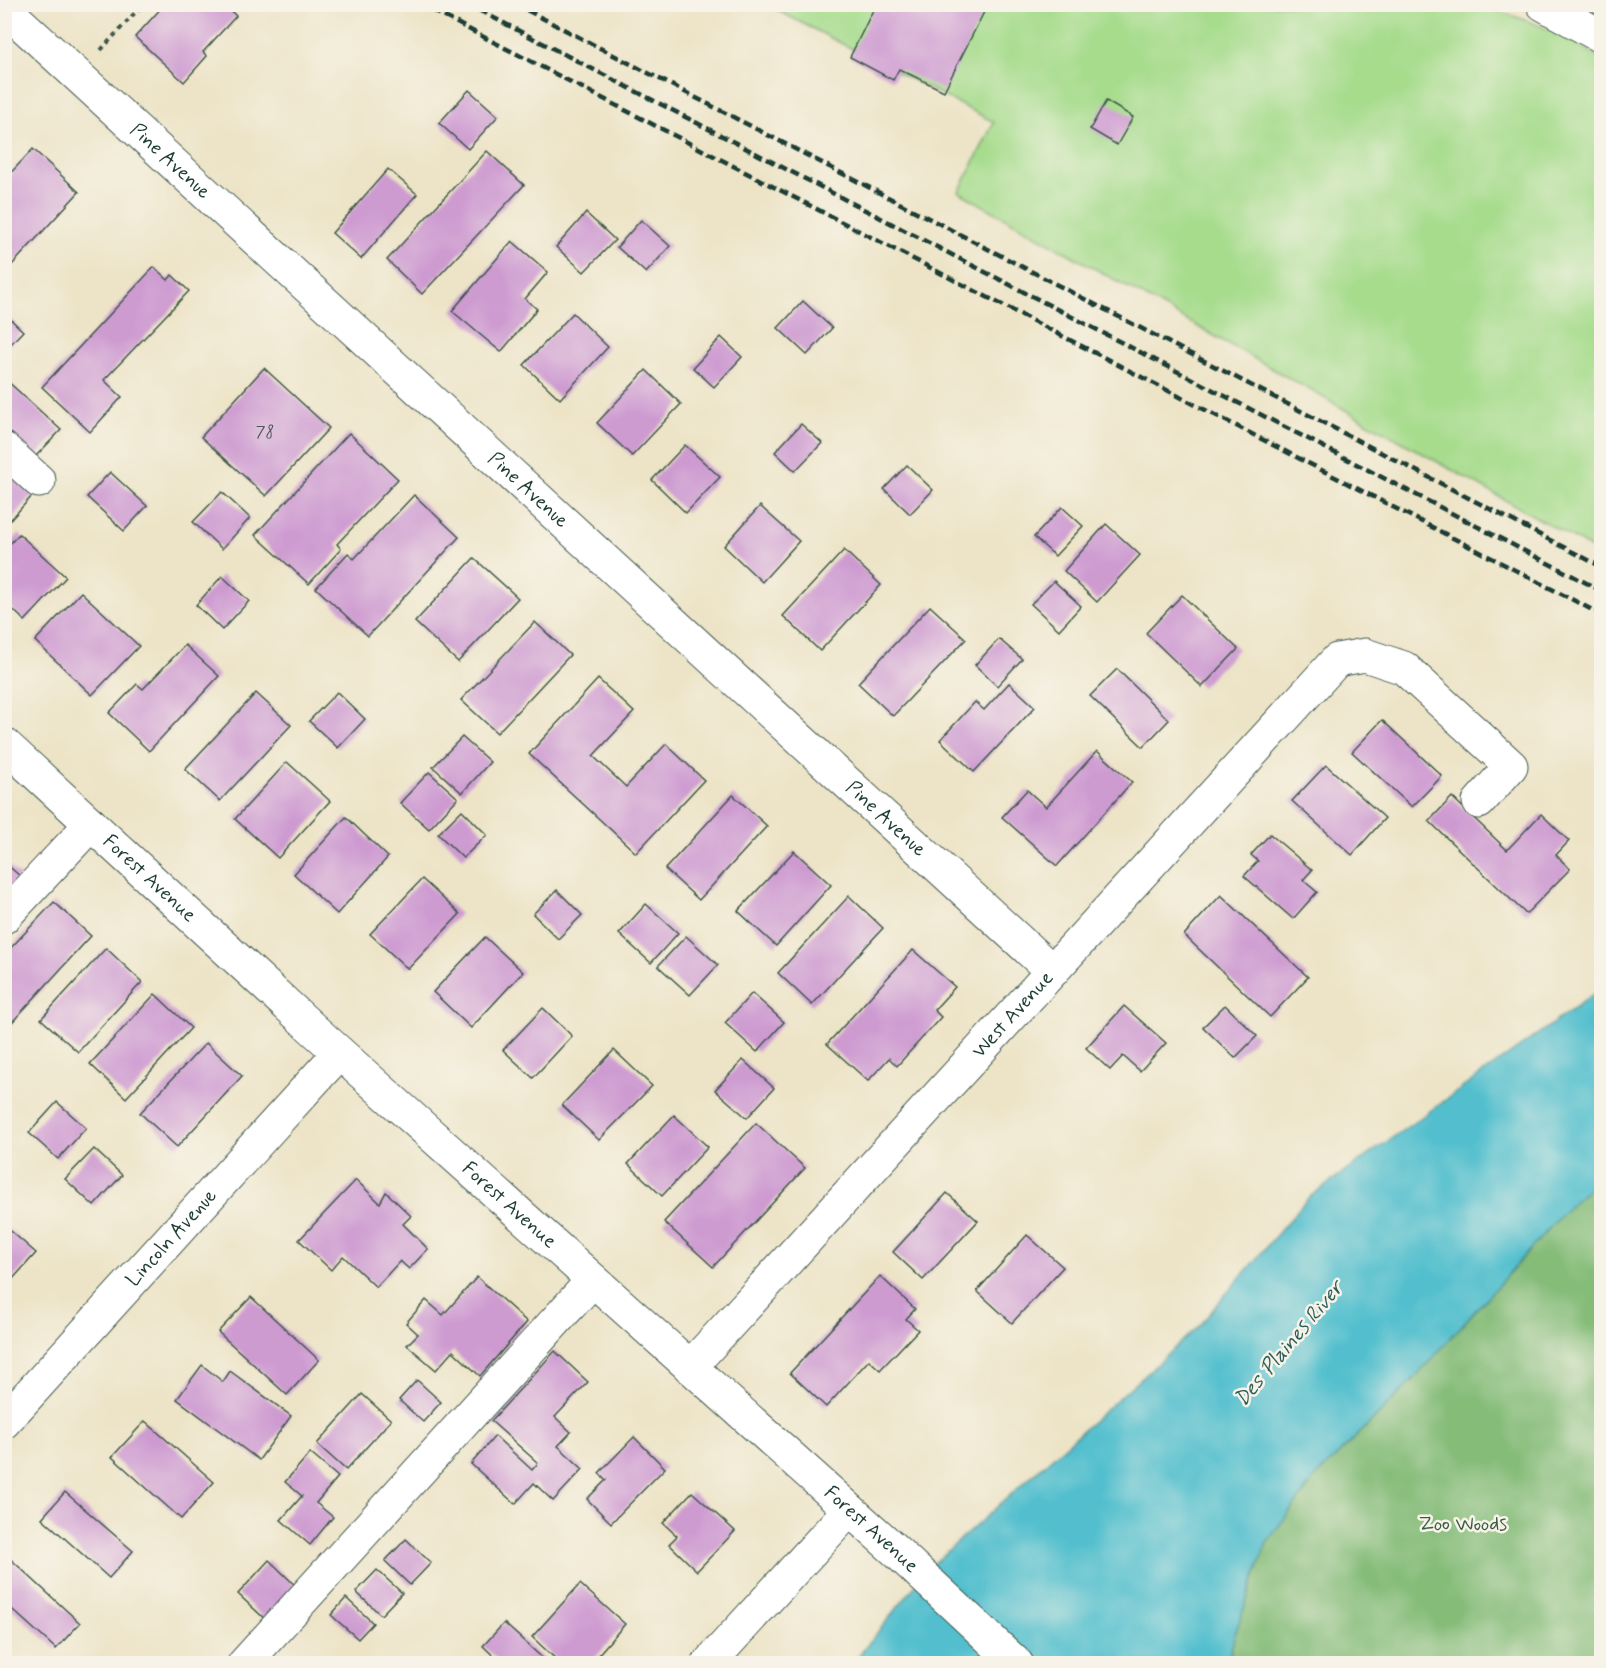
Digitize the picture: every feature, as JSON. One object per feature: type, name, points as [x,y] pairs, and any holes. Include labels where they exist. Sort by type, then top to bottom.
[{"type":"street","points":[[1543,4],[1602,37]]},
{"type":"street","name":"Pine Avenue","points":[[4,8],[1052,971]]},
{"type":"street","points":[[4,449],[39,481]]},
{"type":"street","name":"West Avenue","points":[[690,1367],[1337,660],[1365,655],[1404,668],[1511,766],[1479,802]]},
{"type":"street","name":"Forest Avenue","points":[[4,744],[339,1053],[897,1552],[1017,1664]]},
{"type":"street","points":[[4,917],[91,824]]},
{"type":"street","name":"Lincoln Avenue","points":[[4,1422],[339,1053]]},
{"type":"street","points":[[244,1664],[592,1281]]},
{"type":"street","points":[[708,1664],[849,1510]]},
{"type":"path","points":[[101,50],[143,4]]},
{"type":"green space","points":[[767,5],[1479,5],[1543,27],[1588,50],[1602,60],[1601,554],[959,192],[994,122]]},
{"type":"green space","name":"Zoo Woods","points":[[1601,1179],[1601,1663],[1228,1664],[1234,1637],[1267,1542],[1315,1478],[1411,1382],[1571,1204]]},
{"type":"water","name":"Des Plaines River","points":[[1601,989],[1601,1179],[1571,1204],[1411,1382],[1315,1478],[1267,1542],[1234,1637],[1228,1663],[852,1664],[931,1566],[1198,1327],[1308,1198]]},
{"type":"building","points":[[165,4],[224,4],[236,16],[203,52],[207,56],[184,82],[135,37]]},
{"type":"building","points":[[876,4],[988,4],[944,91],[899,69],[893,80],[850,57]]},
{"type":"building","points":[[469,90],[498,116],[468,149],[439,123]]},
{"type":"building","points":[[1106,101],[1133,117],[1117,145],[1090,129]]},
{"type":"building","points":[[33,149],[79,192],[11,266],[4,261],[4,180]]},
{"type":"building","points":[[487,151],[524,185],[422,294],[387,260]]},
{"type":"building","points":[[388,169],[417,194],[361,259],[332,233]]},
{"type":"building","points":[[586,213],[615,240],[584,272],[556,247]]},
{"type":"building","points":[[641,220],[670,246],[646,273],[617,247]]},
{"type":"building","points":[[512,241],[548,272],[525,299],[537,309],[501,352],[452,311]]},
{"type":"building","points":[[154,267],[168,280],[172,275],[189,291],[104,380],[122,397],[90,432],[42,387]]},
{"type":"building","points":[[803,301],[832,328],[807,355],[778,328]]},
{"type":"building","points":[[4,313],[23,331],[4,351]]},
{"type":"building","points":[[573,313],[608,347],[560,399],[524,365]]},
{"type":"building","points":[[721,337],[742,357],[714,387],[693,368]]},
{"type":"building","points":[[264,368],[329,428],[266,496],[201,437]]},
{"type":"building","points":[[646,370],[681,404],[632,456],[597,423]]},
{"type":"building","points":[[4,378],[61,430],[36,456],[4,427]]},
{"type":"building","points":[[801,424],[822,443],[795,471],[775,452]]},
{"type":"building","points":[[349,433],[398,479],[337,544],[341,549],[309,584],[255,535]]},
{"type":"building","points":[[685,445],[720,477],[686,513],[652,480]]},
{"type":"building","points":[[907,465],[933,490],[910,514],[884,489]]},
{"type":"building","points":[[6,471],[33,495],[4,527],[4,472]]},
{"type":"building","points":[[110,472],[147,506],[124,531],[87,497]]},
{"type":"building","points":[[222,492],[250,518],[222,549],[193,522]]},
{"type":"building","points":[[414,495],[459,537],[368,636],[316,588],[348,553],[354,559]]},
{"type":"building","points":[[760,506],[799,541],[762,582],[724,546]]},
{"type":"building","points":[[1062,507],[1083,526],[1055,556],[1034,537]]},
{"type":"building","points":[[1106,524],[1140,555],[1097,602],[1064,571]]},
{"type":"building","points":[[19,534],[66,577],[25,621],[4,601],[4,550]]},
{"type":"building","points":[[844,550],[881,585],[820,651],[783,616]]},
{"type":"building","points":[[474,558],[518,598],[458,662],[415,622]]},
{"type":"building","points":[[222,576],[249,601],[222,630],[196,605]]},
{"type":"building","points":[[1054,581],[1081,606],[1059,630],[1031,604]]},
{"type":"building","points":[[81,592],[139,646],[92,695],[35,641]]},
{"type":"building","points":[[1182,595],[1238,649],[1202,687],[1146,633]]},
{"type":"building","points":[[930,606],[966,639],[893,716],[858,683]]},
{"type":"building","points":[[535,622],[570,655],[497,733],[461,700]]},
{"type":"building","points":[[999,639],[1022,659],[997,686],[975,665]]},
{"type":"building","points":[[185,645],[219,676],[149,751],[109,713],[137,684],[143,689]]},
{"type":"building","points":[[1117,669],[1169,720],[1143,747],[1090,696]]},
{"type":"building","points":[[598,679],[634,712],[593,756],[626,787],[666,744],[704,780],[636,853],[529,754]]},
{"type":"building","points":[[1009,683],[1035,707],[974,772],[940,740],[975,702],[984,710]]},
{"type":"building","points":[[337,692],[365,719],[338,748],[309,721]]},
{"type":"building","points":[[256,693],[291,725],[220,801],[185,769]]},
{"type":"building","points":[[1382,720],[1442,776],[1412,807],[1352,752]]},
{"type":"building","points":[[462,737],[490,762],[462,793],[433,767]]},
{"type":"building","points":[[1097,751],[1132,782],[1057,866],[1002,817],[1027,790],[1046,807]]},
{"type":"building","points":[[287,762],[330,801],[278,858],[235,819]]},
{"type":"building","points":[[1326,765],[1385,818],[1352,855],[1292,801]]},
{"type":"building","points":[[429,772],[458,798],[429,829],[400,803]]},
{"type":"building","points":[[733,795],[767,826],[699,900],[665,869]]},
{"type":"building","points":[[1452,797],[1507,850],[1541,814],[1569,841],[1556,855],[1570,869],[1526,914],[1429,821]]},
{"type":"building","points":[[462,810],[487,835],[463,858],[438,834]]},
{"type":"building","points":[[346,817],[388,857],[337,914],[294,874]]},
{"type":"building","points":[[1270,834],[1312,870],[1303,880],[1317,892],[1293,919],[1244,876],[1258,861],[1251,855]]},
{"type":"building","points":[[794,851],[831,885],[776,946],[738,911]]},
{"type":"building","points":[[4,862],[21,877],[4,895]]},
{"type":"building","points":[[422,879],[460,914],[408,969],[370,934]]},
{"type":"building","points":[[557,890],[582,915],[558,939],[533,914]]},
{"type":"building","points":[[1221,895],[1308,977],[1270,1017],[1184,935]]},
{"type":"building","points":[[849,896],[883,928],[812,1005],[778,973]]},
{"type":"building","points":[[54,902],[91,936],[4,1031],[4,955]]},
{"type":"building","points":[[646,904],[678,933],[651,963],[619,934]]},
{"type":"building","points":[[686,936],[718,965],[690,995],[658,966]]},
{"type":"building","points":[[485,937],[523,972],[471,1028],[433,992]]},
{"type":"building","points":[[106,948],[142,982],[78,1052],[41,1019]]},
{"type":"building","points":[[913,950],[955,987],[934,1010],[941,1017],[897,1066],[889,1058],[868,1081],[827,1044]]},
{"type":"building","points":[[752,993],[784,1022],[757,1052],[725,1023]]},
{"type":"building","points":[[155,994],[191,1028],[126,1098],[90,1064]]},
{"type":"building","points":[[1225,1005],[1257,1036],[1235,1058],[1203,1027]]},
{"type":"building","points":[[1124,1006],[1166,1043],[1140,1071],[1123,1056],[1110,1070],[1086,1048]]},
{"type":"building","points":[[543,1008],[572,1036],[533,1078],[503,1050]]},
{"type":"building","points":[[206,1043],[242,1076],[177,1147],[140,1113]]},
{"type":"building","points":[[614,1050],[652,1086],[599,1140],[562,1105]]},
{"type":"building","points":[[743,1060],[774,1088],[747,1118],[715,1090]]},
{"type":"building","points":[[57,1102],[86,1128],[58,1159],[29,1133]]},
{"type":"building","points":[[674,1115],[708,1147],[662,1196],[628,1164]]},
{"type":"building","points":[[756,1123],[805,1168],[713,1267],[664,1222]]},
{"type":"building","points":[[94,1149],[122,1175],[94,1206],[65,1179]]},
{"type":"building","points":[[356,1180],[380,1203],[386,1192],[411,1216],[403,1224],[428,1249],[409,1269],[400,1261],[376,1287],[343,1256],[331,1270],[299,1240]]},
{"type":"building","points":[[947,1193],[978,1221],[923,1280],[893,1252]]},
{"type":"building","points":[[4,1225],[36,1253],[11,1281],[4,1275]]},
{"type":"building","points":[[1027,1235],[1063,1267],[1012,1323],[977,1291]]},
{"type":"building","points":[[880,1276],[915,1309],[906,1319],[918,1330],[880,1370],[869,1360],[826,1407],[790,1373]]},
{"type":"building","points":[[477,1277],[527,1322],[480,1376],[453,1351],[436,1370],[407,1345],[418,1334],[406,1323],[426,1300],[443,1315]]},
{"type":"building","points":[[251,1297],[319,1360],[287,1395],[218,1332]]},
{"type":"building","points":[[555,1351],[588,1382],[555,1417],[571,1432],[558,1446],[583,1469],[553,1501],[534,1483],[515,1504],[471,1464],[495,1436],[532,1470],[538,1463],[491,1421]]},
{"type":"building","points":[[202,1365],[223,1382],[230,1371],[291,1416],[259,1460],[177,1399]]},
{"type":"building","points":[[417,1380],[441,1402],[423,1422],[399,1400]]},
{"type":"building","points":[[362,1394],[391,1420],[346,1470],[317,1444]]},
{"type":"building","points":[[145,1421],[214,1482],[181,1519],[112,1457]]},
{"type":"building","points":[[634,1437],[665,1468],[611,1523],[587,1499],[606,1480],[599,1473]]},
{"type":"building","points":[[310,1453],[338,1477],[316,1503],[333,1517],[310,1545],[281,1520],[302,1496],[285,1482]]},
{"type":"building","points":[[65,1492],[133,1551],[109,1578],[42,1518]]},
{"type":"building","points":[[692,1492],[735,1531],[697,1571],[669,1544],[677,1536],[663,1523]]},
{"type":"building","points":[[406,1539],[431,1563],[410,1585],[385,1561]]},
{"type":"building","points":[[4,1553],[80,1623],[56,1649],[4,1602]]},
{"type":"building","points":[[269,1560],[297,1587],[266,1620],[238,1594]]},
{"type":"building","points":[[377,1570],[402,1593],[381,1615],[356,1592]]},
{"type":"building","points":[[580,1584],[625,1624],[590,1664],[561,1664],[532,1637]]},
{"type":"building","points":[[346,1598],[373,1623],[358,1639],[331,1615]]},
{"type":"building","points":[[504,1623],[549,1664],[502,1664],[483,1646]]},
{"type":"railway","points":[[420,4],[1602,615]]},
{"type":"railway","points":[[467,4],[1602,591]]},
{"type":"railway","points":[[515,4],[1602,567]]}]
